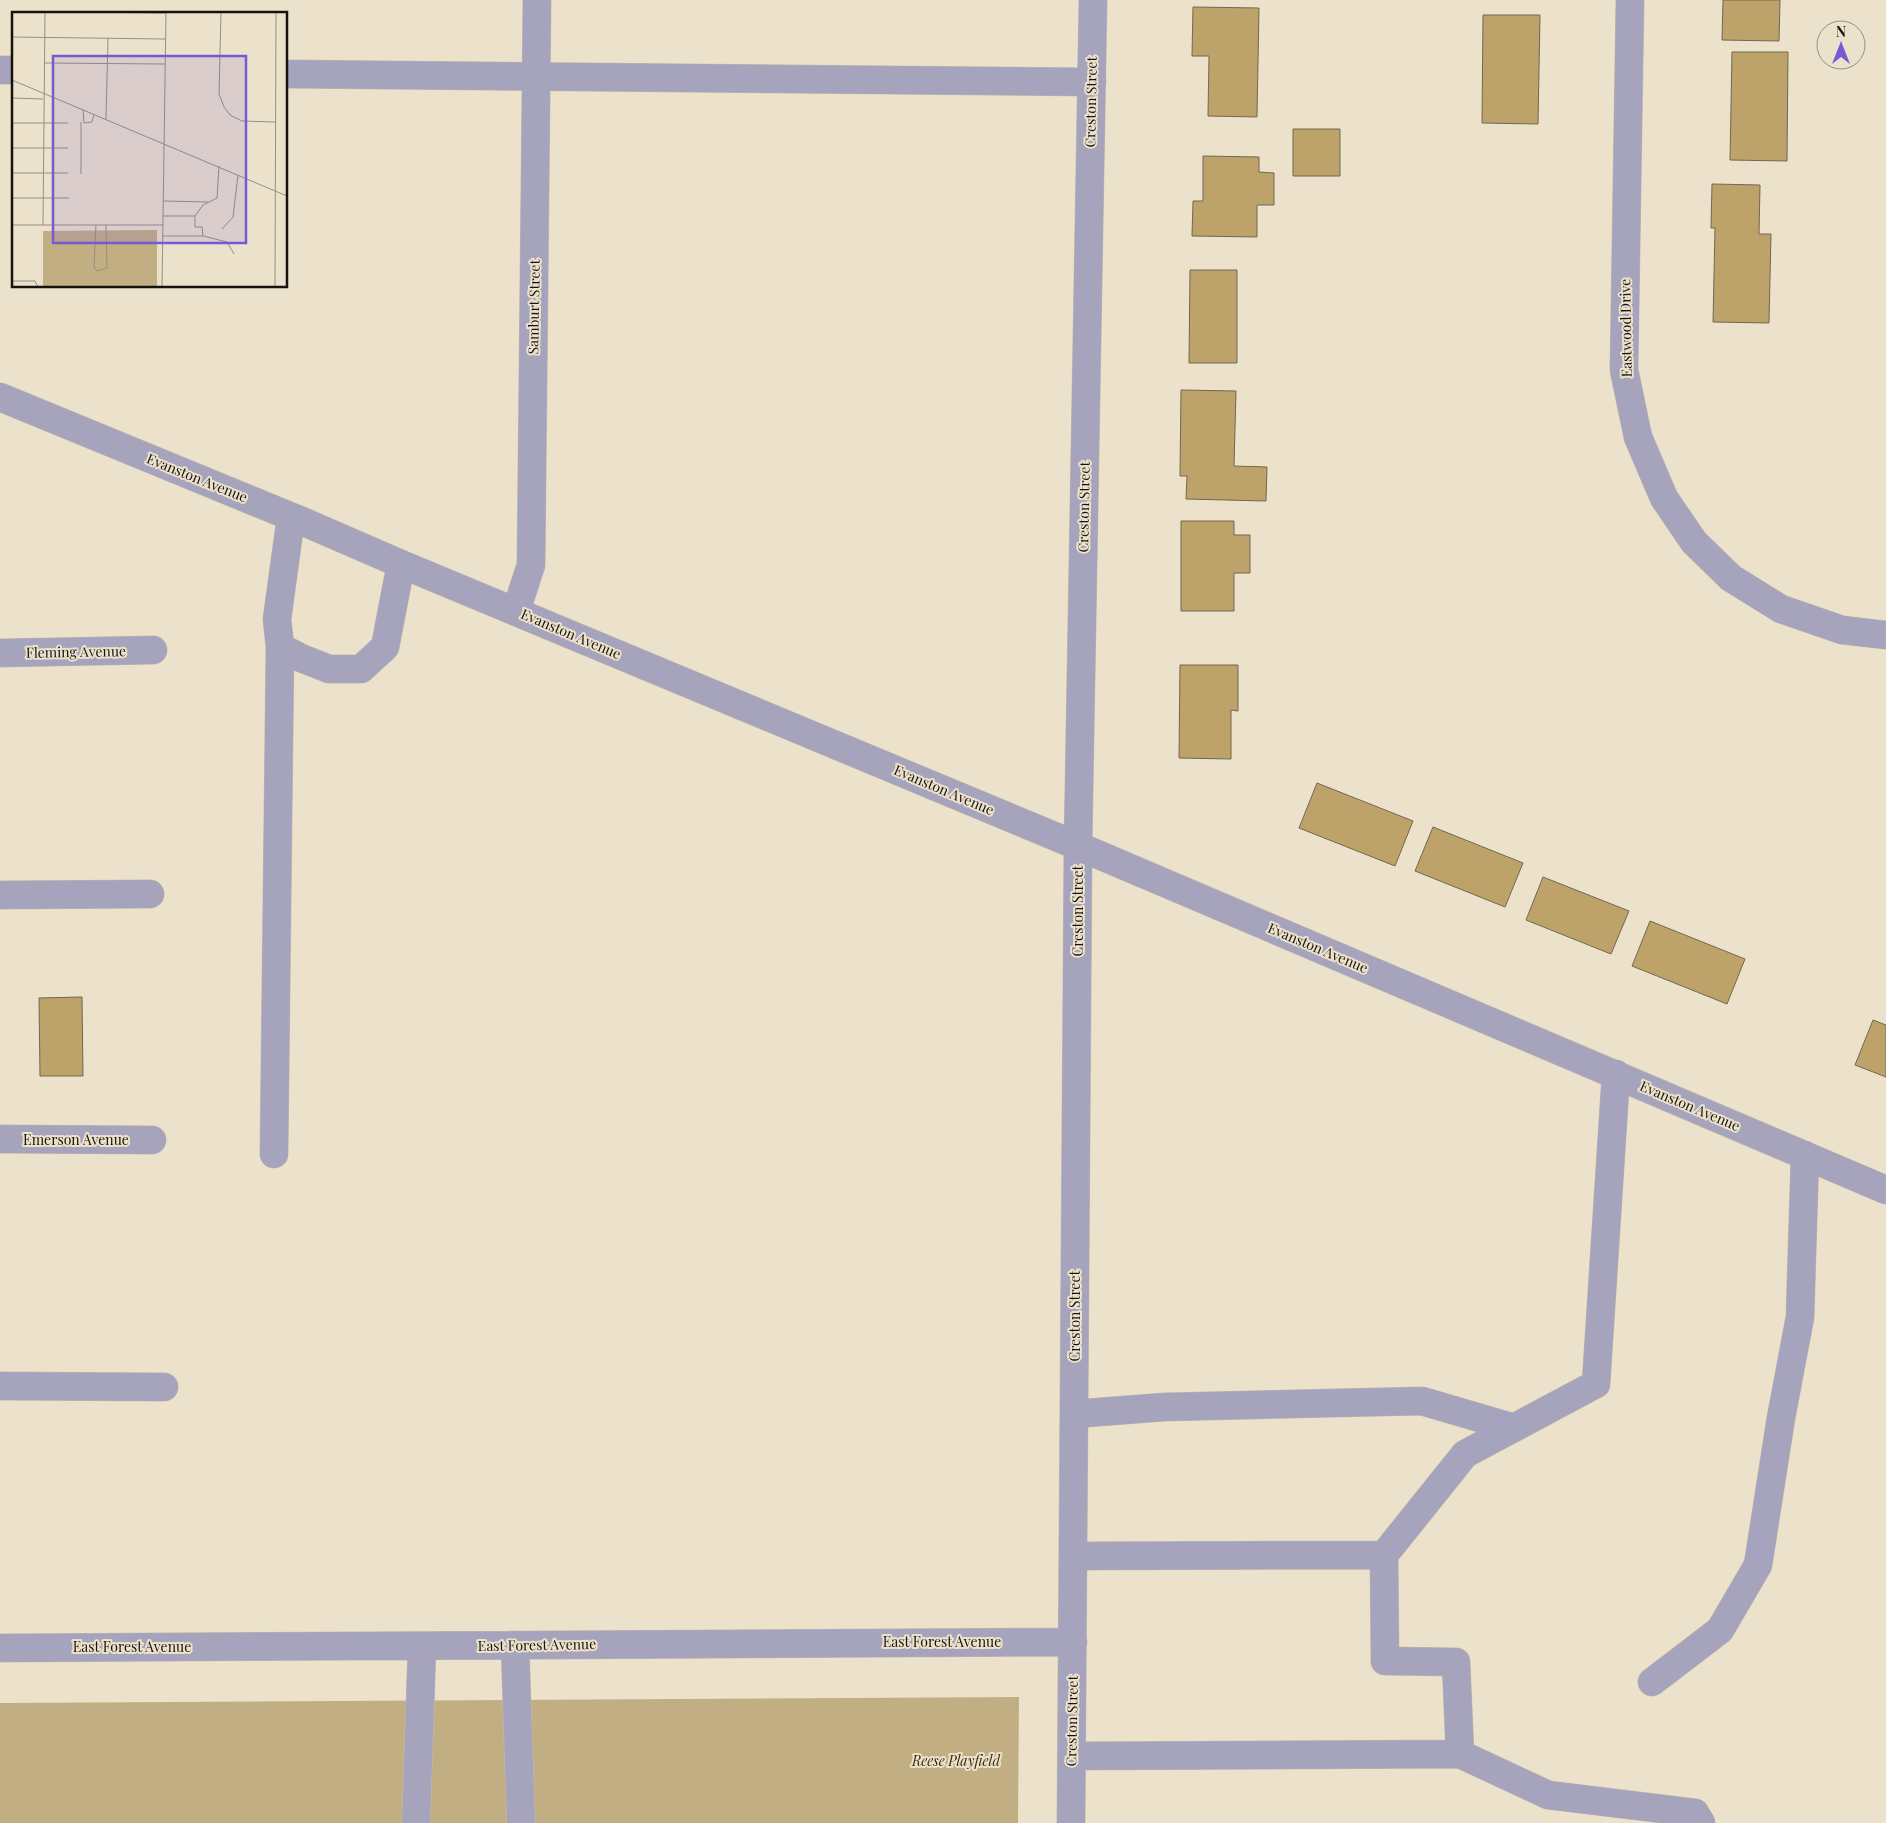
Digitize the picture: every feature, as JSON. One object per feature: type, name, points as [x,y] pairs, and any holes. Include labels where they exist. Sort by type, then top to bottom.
[{"type":"street","name":"Samburt Street","points":[[516,610],[531,565],[537,0]]},
{"type":"street","name":"Creston Street","points":[[1071,1823],[1074,1642],[1078,846],[1093,0]]},
{"type":"street","name":"Eastwood Drive","points":[[1630,0],[1624,370],[1638,437],[1664,498],[1694,542],[1731,578],[1781,609],[1842,630],[1886,636]]},
{"type":"street","points":[[288,74],[1092,82]]},
{"type":"street","name":"Evanston Avenue","points":[[0,398],[516,610],[1078,846],[1886,1190]]},
{"type":"street","points":[[274,1154],[280,647],[277,619],[292,517]]},
{"type":"street","points":[[280,647],[329,669],[361,669],[385,647],[401,564]]},
{"type":"street","name":"Fleming Avenue","points":[[0,653],[153,650]]},
{"type":"street","points":[[0,894],[150,894]]},
{"type":"street","points":[[1460,1754],[1456,1662],[1385,1661],[1384,1555],[1465,1454],[1596,1384],[1616,1074]]},
{"type":"street","name":"Emerson Avenue","points":[[0,1139],[152,1140]]},
{"type":"street","points":[[1652,1682],[1720,1630],[1758,1565],[1781,1418],[1800,1317],[1805,1155]]},
{"type":"street","points":[[0,1386],[164,1387]]},
{"type":"street","points":[[1074,1414],[1164,1407],[1422,1401],[1514,1428]]},
{"type":"street","points":[[1074,1556],[1384,1555]]},
{"type":"street","name":"East Forest Avenue","points":[[0,1648],[1074,1642]]},
{"type":"street","points":[[516,1645],[521,1823]]},
{"type":"street","points":[[416,1823],[422,1646]]},
{"type":"street","points":[[1072,1756],[1460,1754],[1548,1795],[1695,1813],[1701,1823]]},
{"type":"green space","name":"Reese Playfield","points":[[1019,1697],[1018,1823],[0,1823],[0,1703]]},
{"type":"building","points":[[1723,0],[1780,0],[1779,41],[1722,40]]},
{"type":"building","points":[[1193,7],[1259,8],[1257,117],[1208,116],[1209,56],[1192,56]]},
{"type":"building","points":[[1483,15],[1540,15],[1538,124],[1482,123]]},
{"type":"building","points":[[1732,52],[1788,52],[1787,161],[1730,160]]},
{"type":"building","points":[[1293,129],[1340,129],[1340,176],[1293,176]]},
{"type":"building","points":[[1203,156],[1259,157],[1259,172],[1274,173],[1274,205],[1257,205],[1257,237],[1192,236],[1193,201],[1203,201]]},
{"type":"building","points":[[1712,184],[1760,185],[1759,234],[1771,234],[1769,323],[1713,322],[1715,228],[1711,228]]},
{"type":"building","points":[[1190,270],[1237,270],[1237,363],[1189,363]]},
{"type":"building","points":[[1181,390],[1236,391],[1234,466],[1267,467],[1266,501],[1186,499],[1187,476],[1180,476]]},
{"type":"building","points":[[1181,521],[1234,521],[1234,535],[1250,535],[1250,573],[1234,573],[1234,611],[1181,611]]},
{"type":"building","points":[[1180,665],[1238,665],[1238,711],[1231,710],[1231,759],[1179,758]]},
{"type":"building","points":[[1317,783],[1413,821],[1395,866],[1299,828]]},
{"type":"building","points":[[1433,827],[1523,863],[1505,907],[1415,871]]},
{"type":"building","points":[[1543,877],[1629,911],[1611,954],[1526,920]]},
{"type":"building","points":[[1650,921],[1745,959],[1727,1004],[1632,966]]},
{"type":"building","points":[[82,997],[83,1076],[40,1076],[39,998]]},
{"type":"building","points":[[1873,1020],[1886,1025],[1886,1077],[1855,1065]]}]
